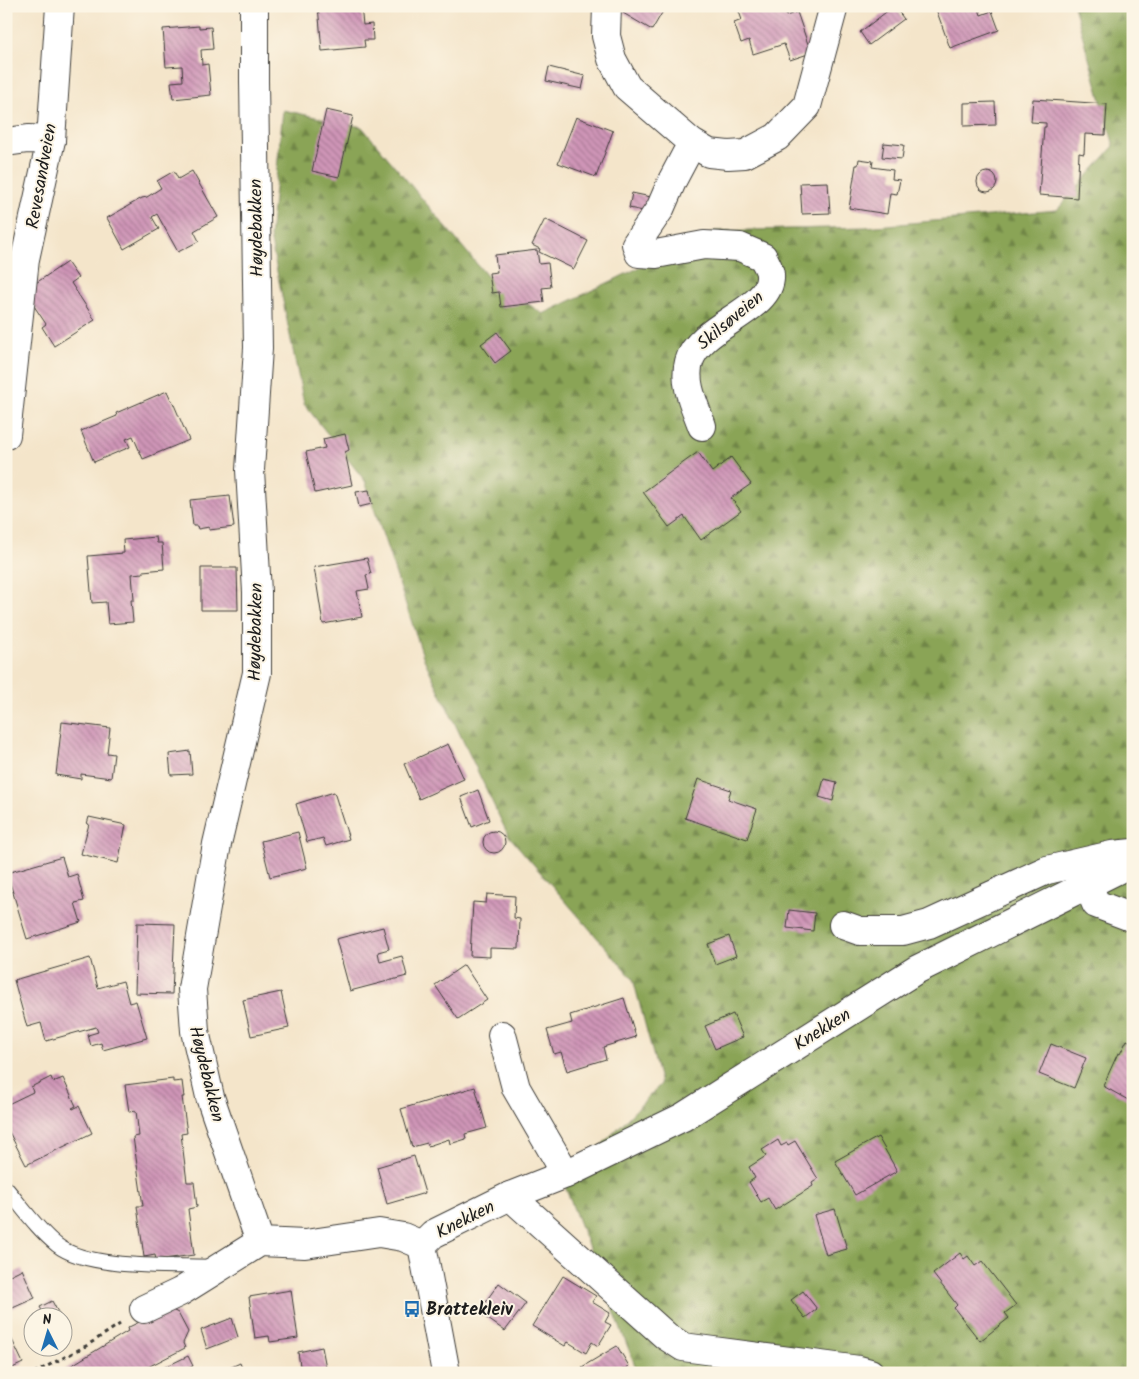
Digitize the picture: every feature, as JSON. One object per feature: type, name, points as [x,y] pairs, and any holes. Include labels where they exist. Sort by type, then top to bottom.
[{"type":"street","name":"Revesandveien","points":[[6,435],[25,259],[51,140],[60,6]]},
{"type":"street","name":"Høydebakken","points":[[254,6],[258,348],[250,470],[257,592],[257,673],[217,844],[192,989],[195,1031],[210,1097],[260,1242]]},
{"type":"street","points":[[607,6],[606,36],[612,59],[627,87],[692,143],[709,153],[728,155],[745,154],[777,138],[807,106],[834,6]]},
{"type":"street","points":[[8,137],[51,140]]},
{"type":"street","name":"Skilsøveien","points":[[692,143],[660,209],[636,244],[639,253],[656,254],[704,245],[740,247],[763,257],[770,274],[768,288],[758,301],[707,336],[694,349],[688,364],[688,386],[702,426]]},
{"type":"street","points":[[843,925],[860,931],[903,932],[929,924],[1047,870],[1112,855],[1133,853]]},
{"type":"street","name":"Knekken","points":[[422,1245],[432,1234],[510,1196],[566,1174],[683,1117],[916,970],[1121,868],[1133,858]]},
{"type":"street","points":[[1088,884],[1096,904],[1133,918]]},
{"type":"street","points":[[502,1035],[516,1088],[566,1174]]},
{"type":"street","name":"Knekken","points":[[510,1196],[666,1336],[683,1347],[870,1373]]},
{"type":"street","points":[[144,1309],[180,1292],[260,1242],[305,1244],[379,1233],[403,1237],[422,1245],[446,1373]]},
{"type":"lane","points":[[6,1188],[45,1234],[58,1246],[73,1255],[121,1264],[220,1267]]},
{"type":"path","points":[[34,1373],[86,1346],[144,1309]]},
{"type":"green space","points":[[1074,6],[1133,6],[1133,1373],[638,1373],[564,1184],[661,1084],[633,979],[508,835],[424,659],[365,481],[304,404],[270,237],[283,110],[362,127],[487,276],[543,314],[715,231],[865,227],[1057,210],[1114,146]]},
{"type":"building","points":[[318,6],[361,6],[363,25],[372,24],[373,40],[364,40],[365,47],[322,51]]},
{"type":"building","points":[[627,6],[666,6],[652,30],[623,13]]},
{"type":"building","points":[[737,6],[783,6],[786,16],[797,12],[811,53],[790,60],[784,44],[753,54],[749,40],[741,43],[734,23],[742,20]]},
{"type":"building","points":[[894,6],[904,19],[869,45],[860,32]]},
{"type":"building","points":[[944,6],[978,6],[981,15],[992,11],[999,30],[950,48],[936,9]]},
{"type":"building","points":[[199,26],[199,28],[211,27],[213,49],[201,50],[202,65],[208,64],[211,95],[173,99],[171,82],[183,81],[182,66],[166,67],[163,29]]},
{"type":"building","points":[[549,67],[585,76],[582,89],[546,81]]},
{"type":"building","points":[[1033,99],[1107,104],[1105,135],[1085,134],[1084,154],[1079,153],[1077,198],[1039,195],[1044,127],[1046,127],[1046,123],[1031,122]]},
{"type":"building","points":[[995,102],[996,125],[964,126],[964,103]]},
{"type":"building","points":[[326,110],[353,116],[339,177],[312,171]]},
{"type":"building","points":[[576,117],[613,131],[596,177],[558,163]]},
{"type":"building","points":[[884,143],[904,145],[902,159],[882,157]]},
{"type":"building","points":[[859,159],[873,161],[872,167],[893,170],[892,179],[900,180],[897,194],[890,193],[887,214],[849,208],[856,165],[858,165]]},
{"type":"building","points":[[174,171],[178,179],[192,171],[218,217],[194,231],[199,241],[178,252],[157,214],[152,217],[159,229],[124,249],[107,218],[161,188],[157,181]]},
{"type":"building","points":[[983,172],[991,172],[997,178],[997,186],[991,192],[983,192],[977,186],[977,178]]},
{"type":"building","points":[[828,182],[830,213],[802,214],[800,183]]},
{"type":"building","points":[[632,193],[651,197],[648,212],[629,208]]},
{"type":"building","points":[[545,219],[588,241],[574,269],[539,252],[540,249],[532,245]]},
{"type":"building","points":[[537,250],[539,264],[548,263],[551,287],[542,288],[544,302],[501,307],[499,292],[492,293],[489,273],[497,272],[495,255]]},
{"type":"building","points":[[67,262],[78,278],[71,283],[95,320],[54,346],[42,327],[46,324],[24,291]]},
{"type":"building","points":[[497,332],[511,351],[495,363],[481,344]]},
{"type":"building","points":[[167,391],[189,440],[143,459],[133,436],[126,439],[130,447],[94,462],[81,431],[117,416],[116,413]]},
{"type":"building","points":[[345,434],[349,450],[345,452],[352,485],[315,493],[306,452],[325,448],[323,439]]},
{"type":"building","points":[[698,452],[712,472],[731,457],[751,484],[731,498],[741,511],[701,540],[684,516],[669,527],[643,492]]},
{"type":"building","points":[[369,490],[372,504],[359,507],[356,492]]},
{"type":"building","points":[[230,496],[234,527],[209,530],[209,527],[198,529],[197,526],[193,526],[190,500]]},
{"type":"building","points":[[156,537],[157,543],[162,543],[164,569],[132,574],[134,600],[131,600],[133,622],[108,624],[106,602],[92,603],[88,556],[124,553],[123,540]]},
{"type":"building","points":[[367,558],[371,574],[366,575],[369,589],[357,591],[362,617],[323,624],[314,567]]},
{"type":"building","points":[[201,568],[237,568],[238,610],[201,610]]},
{"type":"building","points":[[62,722],[110,728],[107,753],[114,754],[111,778],[81,774],[81,779],[56,775]]},
{"type":"building","points":[[448,744],[464,779],[419,799],[404,764]]},
{"type":"building","points":[[190,751],[192,774],[171,775],[169,754]]},
{"type":"building","points":[[698,779],[731,790],[728,799],[757,809],[747,839],[685,818]]},
{"type":"building","points":[[824,779],[837,782],[833,801],[819,797]]},
{"type":"building","points":[[478,790],[489,820],[472,827],[461,797]]},
{"type":"building","points":[[334,792],[349,839],[326,846],[323,838],[307,842],[296,804]]},
{"type":"building","points":[[89,817],[126,825],[118,863],[81,854]]},
{"type":"building","points":[[490,831],[498,831],[505,838],[505,846],[498,853],[490,853],[483,846],[483,838]]},
{"type":"building","points":[[298,832],[307,868],[270,877],[261,841]]},
{"type":"building","points":[[62,857],[68,877],[77,874],[84,901],[75,903],[81,922],[27,939],[7,873]]},
{"type":"building","points":[[487,894],[515,896],[514,918],[520,919],[519,949],[490,948],[490,957],[470,956],[473,902],[486,903]]},
{"type":"building","points":[[789,910],[815,913],[813,931],[787,928]]},
{"type":"building","points":[[137,923],[175,924],[172,994],[135,993]]},
{"type":"building","points":[[383,927],[389,949],[378,952],[380,962],[402,956],[407,976],[350,991],[336,939]]},
{"type":"building","points":[[729,936],[736,956],[715,964],[708,944]]},
{"type":"building","points":[[90,958],[98,988],[123,981],[129,1003],[136,1001],[147,1038],[103,1050],[101,1043],[91,1046],[88,1035],[98,1032],[96,1027],[46,1041],[41,1023],[27,1027],[14,980]]},
{"type":"building","points":[[464,965],[487,1000],[458,1019],[435,985]]},
{"type":"building","points":[[281,992],[289,1028],[251,1036],[243,1000]]},
{"type":"building","points":[[624,998],[636,1037],[603,1047],[606,1059],[567,1071],[561,1052],[554,1054],[547,1030],[572,1023],[570,1015]]},
{"type":"building","points":[[733,1014],[743,1037],[715,1049],[705,1026]]},
{"type":"building","points":[[1127,1040],[1133,1043],[1133,1095],[1130,1101],[1103,1086],[1118,1053],[1120,1054]]},
{"type":"building","points":[[1051,1044],[1086,1058],[1074,1088],[1039,1074]]},
{"type":"building","points":[[51,1077],[53,1082],[63,1078],[76,1106],[72,1108],[79,1106],[92,1133],[26,1165],[6,1126],[6,1105],[33,1092],[31,1087]]},
{"type":"building","points":[[173,1079],[173,1082],[182,1081],[184,1097],[182,1097],[187,1133],[181,1134],[187,1182],[194,1182],[197,1207],[188,1209],[194,1255],[156,1260],[155,1255],[144,1257],[137,1206],[143,1206],[133,1137],[139,1136],[136,1111],[129,1112],[125,1085]]},
{"type":"building","points":[[475,1087],[487,1128],[465,1134],[466,1139],[450,1144],[449,1139],[428,1146],[427,1143],[412,1147],[401,1109]]},
{"type":"building","points":[[878,1137],[897,1171],[855,1195],[835,1161]]},
{"type":"building","points":[[778,1140],[781,1146],[795,1141],[818,1179],[812,1183],[813,1186],[775,1210],[768,1198],[761,1202],[749,1182],[755,1178],[749,1167],[766,1156],[762,1150]]},
{"type":"building","points":[[414,1156],[425,1193],[387,1204],[377,1167]]},
{"type":"building","points":[[835,1209],[847,1249],[826,1255],[814,1215]]},
{"type":"building","points":[[960,1253],[964,1259],[968,1256],[975,1266],[982,1261],[1016,1305],[1005,1313],[1009,1318],[980,1341],[954,1308],[957,1305],[933,1274]]},
{"type":"building","points":[[22,1269],[35,1298],[6,1311],[6,1277]]},
{"type":"building","points":[[563,1276],[596,1296],[592,1302],[610,1313],[605,1322],[611,1325],[598,1346],[592,1342],[586,1353],[568,1342],[565,1346],[532,1326]]},
{"type":"building","points":[[499,1283],[526,1303],[505,1331],[478,1312]]},
{"type":"building","points":[[291,1290],[298,1338],[270,1342],[269,1336],[255,1338],[249,1297]]},
{"type":"building","points":[[803,1291],[817,1309],[805,1318],[791,1300]]},
{"type":"building","points":[[52,1301],[55,1306],[42,1306]]},
{"type":"building","points":[[168,1308],[178,1313],[188,1332],[183,1343],[185,1348],[148,1367],[150,1370],[144,1373],[59,1373],[128,1331],[127,1328]]},
{"type":"building","points":[[232,1318],[238,1337],[207,1349],[201,1330]]},
{"type":"building","points":[[6,1327],[23,1363],[6,1371]]},
{"type":"building","points":[[617,1346],[629,1366],[618,1373],[586,1373],[582,1367]]},
{"type":"building","points":[[322,1347],[327,1373],[301,1373],[298,1352]]},
{"type":"building","points":[[188,1356],[193,1366],[179,1373],[159,1373],[161,1369]]},
{"type":"building","points":[[240,1363],[244,1373],[219,1373]]},
{"type":"place","name":"Brattekleiv","points":[[412,1309]]}]
